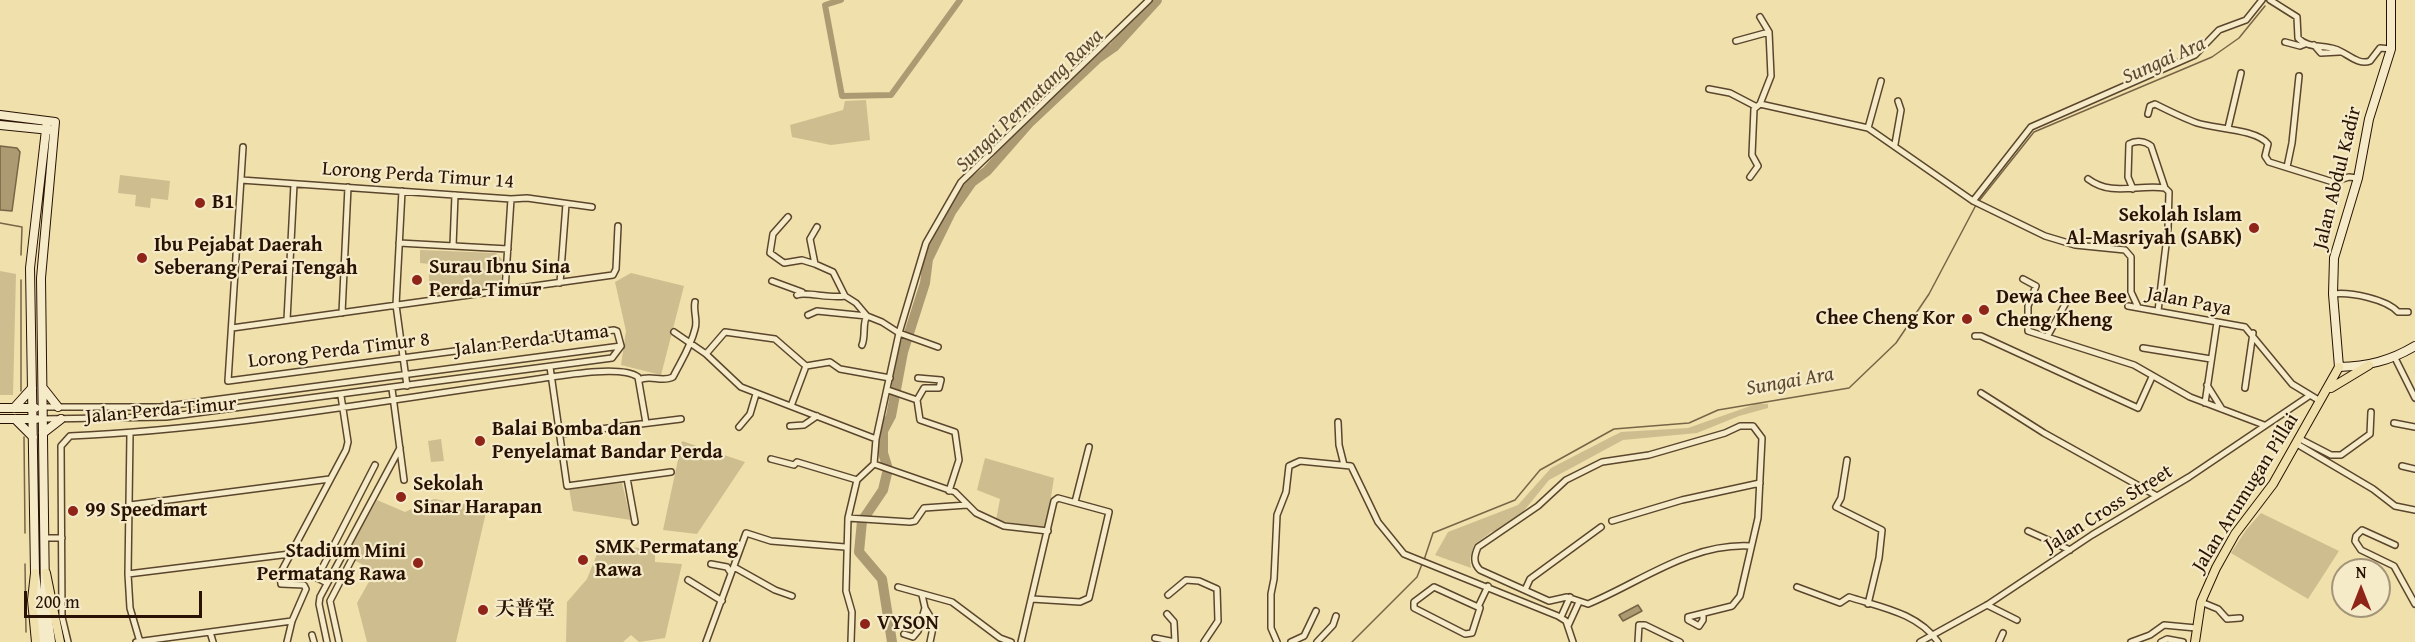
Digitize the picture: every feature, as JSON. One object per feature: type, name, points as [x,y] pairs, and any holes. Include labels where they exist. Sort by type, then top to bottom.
[{"type":"main road","points":[[2326,391],[2369,365]]},
{"type":"main road","name":"Jalan Arumugan Pillai","points":[[2195,642],[2201,602],[2235,534],[2267,493],[2299,441],[2339,367]]},
{"type":"main road","points":[[35,573],[32,600],[36,642]]},
{"type":"main road","points":[[46,573],[60,642]]},
{"type":"street","points":[[851,642],[852,612],[846,591],[845,547],[848,518],[857,480],[874,464],[876,439],[891,391],[891,378],[901,334],[926,243],[961,182],[1149,0]]},
{"type":"street","points":[[1974,201],[2031,127],[2196,56],[2219,30],[2246,20],[2262,0]]},
{"type":"street","points":[[2270,0],[2297,17],[2298,38],[2305,44]]},
{"type":"street","name":"Jalan Abdul Kadir","points":[[2339,367],[2333,294],[2334,258],[2358,178],[2369,118],[2391,49],[2391,0]]},
{"type":"street","points":[[1750,177],[1758,166],[1752,155],[1758,105],[1771,76],[1769,32],[1760,17]]},
{"type":"street","points":[[1736,41],[1769,32]]},
{"type":"street","points":[[2285,42],[2295,46],[2314,45],[2320,53],[2342,51],[2366,63],[2380,48],[2391,49]]},
{"type":"street","points":[[2228,128],[2241,73]]},
{"type":"street","points":[[2287,167],[2292,143],[2299,76]]},
{"type":"street","points":[[1868,128],[1881,81]]},
{"type":"street","points":[[1709,89],[1730,93],[1758,105],[1868,128],[1895,144],[1974,201],[2045,236],[2075,244],[2129,252],[2131,292],[2138,308]]},
{"type":"street","points":[[1895,144],[1900,110],[1898,101]]},
{"type":"street","points":[[2148,114],[2150,106],[2155,104],[2199,124],[2228,128],[2267,142],[2266,160],[2334,182],[2349,177],[2358,178]]},
{"type":"street","points":[[0,115],[51,126]]},
{"type":"street","points":[[0,125],[51,126]]},
{"type":"street","points":[[43,642],[35,573],[30,268],[51,126]]},
{"type":"street","points":[[51,126],[40,278],[46,612],[51,642]]},
{"type":"street","points":[[2133,189],[2128,177],[2129,144],[2146,142],[2151,146],[2170,199],[2158,311]]},
{"type":"street","points":[[243,147],[232,328],[613,275],[616,269],[618,226]]},
{"type":"street","points":[[2088,179],[2109,190],[2149,186],[2165,188]]},
{"type":"street","name":"Lorong Perda Timur 14","points":[[241,180],[511,199],[527,198],[592,207]]},
{"type":"street","points":[[287,320],[294,184]]},
{"type":"street","points":[[342,313],[348,187]]},
{"type":"street","points":[[402,191],[396,305],[407,387]]},
{"type":"street","points":[[453,246],[455,195]]},
{"type":"street","points":[[505,290],[511,199]]},
{"type":"street","points":[[560,283],[566,204]]},
{"type":"street","points":[[788,217],[773,234],[770,253],[784,262],[802,260],[833,273],[845,296],[856,303],[867,316]]},
{"type":"street","points":[[815,264],[810,239],[817,227]]},
{"type":"street","points":[[399,243],[508,249]]},
{"type":"street","points":[[2023,279],[2036,286],[2028,306],[2028,331],[2134,365],[2152,377],[2205,403],[2264,425]]},
{"type":"street","points":[[772,281],[800,294],[827,298],[845,296]]},
{"type":"street","points":[[2333,294],[2354,294],[2392,306],[2398,312],[2408,312]]},
{"type":"street","points":[[2047,337],[2068,299],[2074,299]]},
{"type":"street","points":[[691,345],[696,328],[692,312],[694,302]]},
{"type":"street","name":"Jalan Paya","points":[[2128,306],[2245,327],[2253,333],[2292,384],[2321,401]]},
{"type":"street","points":[[808,315],[817,311],[867,316],[901,334],[938,347]]},
{"type":"street","points":[[862,345],[866,335],[864,322],[867,316]]},
{"type":"street","points":[[2205,403],[2217,322]]},
{"type":"street","name":"Lorong Perda Timur 8","points":[[232,328],[228,381],[614,330],[617,331],[621,346]]},
{"type":"street","points":[[674,332],[706,354],[733,382],[756,394],[876,439]]},
{"type":"street","points":[[706,354],[725,332],[767,336],[788,349],[806,366]]},
{"type":"street","points":[[2245,388],[2253,333]]},
{"type":"street","points":[[1975,336],[1981,336],[2138,408],[2152,377]]},
{"type":"street","name":"Jalan Perda Timur","points":[[68,642],[62,617],[61,446],[70,436],[130,434],[343,408],[552,377],[619,371],[634,374],[639,380],[651,377],[668,380],[673,377],[691,345]]},
{"type":"street","name":"Jalan Perda Utama","points":[[0,408],[160,407],[621,346]]},
{"type":"street","name":"Jalan Perda Utama","points":[[0,419],[166,417],[341,396],[612,358],[621,346]]},
{"type":"street","points":[[2339,367],[2369,365],[2395,358],[2415,346]]},
{"type":"street","points":[[2143,348],[2211,359]]},
{"type":"street","points":[[2395,358],[2415,398]]},
{"type":"street","points":[[806,366],[830,362],[840,369],[891,378]]},
{"type":"street","points":[[472,366],[475,387]]},
{"type":"street","points":[[791,406],[806,366]]},
{"type":"street","points":[[550,367],[567,486],[671,472]]},
{"type":"street","points":[[918,378],[940,380],[939,388],[924,388],[917,400],[920,420],[955,432],[958,460],[950,491]]},
{"type":"street","points":[[639,380],[646,423]]},
{"type":"street","points":[[2207,385],[2222,410]]},
{"type":"street","points":[[14,408],[32,388]]},
{"type":"street","points":[[43,388],[58,407]]},
{"type":"street","points":[[392,388],[404,480]]},
{"type":"street","points":[[891,391],[917,400]]},
{"type":"street","points":[[1982,393],[2049,436],[2157,496]]},
{"type":"street","points":[[739,427],[750,414],[756,394]]},
{"type":"street","points":[[287,642],[292,621],[306,589],[304,585],[281,584],[282,569],[346,450],[348,442],[341,396]]},
{"type":"street","name":"Jalan Cross Street","points":[[1920,642],[1987,604],[2309,396]]},
{"type":"street","points":[[2299,441],[2331,455],[2341,455],[2370,434],[2371,412]]},
{"type":"street","points":[[790,426],[804,425],[817,416]]},
{"type":"street","points":[[43,433],[61,418]]},
{"type":"street","points":[[15,419],[33,436]]},
{"type":"street","points":[[560,434],[681,419]]},
{"type":"street","points":[[1338,422],[1339,445],[1344,465]]},
{"type":"street","points":[[2394,423],[2415,427]]},
{"type":"street","points":[[1703,614],[1732,606],[1740,596],[1758,518],[1762,438],[1753,426],[1740,426],[1725,433],[1649,455],[1602,462],[1566,480],[1538,506],[1478,547],[1474,555],[1476,565],[1480,570],[1549,601],[1570,597],[1588,604],[1652,572],[1695,555],[1726,547],[1750,546]]},
{"type":"street","points":[[130,434],[128,574],[130,608],[138,642],[292,621]]},
{"type":"street","points":[[2299,441],[2373,489],[2395,507],[2415,510]]},
{"type":"street","points":[[1075,502],[1089,447]]},
{"type":"street","points":[[327,642],[319,604],[327,583],[400,448]]},
{"type":"street","points":[[771,459],[794,465],[797,462],[857,480]]},
{"type":"street","points":[[1847,459],[1841,498],[1836,507],[1882,530],[1879,558],[1868,604]]},
{"type":"street","points":[[1277,642],[1271,628],[1271,594],[1275,579],[1277,515],[1286,492],[1289,466],[1300,462],[1344,465],[1355,470],[1378,522],[1397,548],[1409,557],[1421,559],[1561,617],[1568,626],[1573,642]]},
{"type":"street","points":[[874,464],[892,468],[950,491],[960,496],[967,505],[985,519],[1004,526],[1048,531]]},
{"type":"street","points":[[327,583],[317,578],[375,465]]},
{"type":"street","points":[[2402,466],[2415,469]]},
{"type":"street","points":[[627,478],[635,522]]},
{"type":"street","points":[[130,505],[330,479]]},
{"type":"street","points":[[1612,521],[1698,496],[1760,483]]},
{"type":"street","points":[[1021,642],[1054,501],[1058,498],[1107,511],[1110,514],[1089,598],[1080,602],[1032,599]]},
{"type":"street","points":[[848,518],[910,522],[915,520],[922,508],[967,505]]},
{"type":"street","points":[[1525,590],[1530,579],[1601,527]]},
{"type":"street","points":[[2395,545],[2362,530],[2356,536],[2355,541],[2361,550],[2394,566],[2415,604]]},
{"type":"street","points":[[2028,531],[2070,550]]},
{"type":"street","points":[[706,642],[746,533],[771,541],[845,547]]},
{"type":"street","points":[[45,538],[62,538]]},
{"type":"street","points":[[128,574],[290,554]]},
{"type":"street","points":[[339,642],[330,601],[353,557]]},
{"type":"street","points":[[711,564],[727,567],[792,596]]},
{"type":"street","points":[[331,576],[340,581]]},
{"type":"street","points":[[688,580],[722,601]]},
{"type":"street","points":[[1168,595],[1186,580],[1198,581],[1217,589],[1218,621],[1204,642]]},
{"type":"street","points":[[1478,607],[1434,587],[1429,588],[1413,604],[1416,610],[1468,634],[1472,633],[1480,611],[1478,607],[1488,586]]},
{"type":"street","points":[[898,587],[952,602],[1000,638],[1011,642]]},
{"type":"street","points":[[1797,587],[1840,603],[1845,602],[1849,597],[1912,618],[1938,642]]},
{"type":"street","points":[[918,631],[930,639],[934,623],[925,608],[922,595]]},
{"type":"street","points":[[1561,617],[1570,597]]},
{"type":"street","points":[[1568,626],[1579,602]]},
{"type":"street","points":[[2201,602],[2218,609],[2227,618],[2240,618]]},
{"type":"street","points":[[1987,604],[2018,620]]},
{"type":"street","points":[[904,634],[913,637],[918,631],[925,608]]},
{"type":"street","points":[[1291,642],[1304,636],[1316,611]]},
{"type":"street","points":[[1155,638],[1175,642],[1174,622],[1167,614]]},
{"type":"street","points":[[1317,642],[1333,625],[1336,616]]},
{"type":"street","points":[[1638,642],[1639,625],[1649,626],[1680,642]]},
{"type":"street","points":[[2131,642],[2150,635],[2164,625],[2196,628]]},
{"type":"street","points":[[210,632],[213,642]]},
{"type":"street","points":[[1999,642],[2003,633]]},
{"type":"street","points":[[2161,642],[2167,639],[2183,642]]},
{"type":"shaded area","points":[[866,100],[870,140],[831,145],[792,137],[790,125],[843,110],[845,101]]},
{"type":"shaded area","points":[[0,146],[17,148],[20,152],[12,211],[0,210]]},
{"type":"shaded area","points":[[120,175],[170,181],[168,200],[151,198],[150,208],[135,206],[136,195],[118,193]]},
{"type":"shaded area","points":[[420,250],[496,253],[502,259],[501,282],[496,288],[429,297],[429,264],[420,263]]},
{"type":"shaded area","points":[[0,271],[16,274],[13,395],[0,395]]},
{"type":"shaded area","points":[[631,273],[684,286],[661,375],[621,365],[626,331],[615,282]]},
{"type":"shaded area","points":[[1756,404],[1768,404],[1768,408],[1739,416],[1697,433],[1623,440],[1549,480],[1523,512],[1503,529],[1491,532],[1474,545],[1470,559],[1471,568],[1435,555],[1448,532],[1518,505],[1551,468],[1621,432],[1688,428]]},
{"type":"shaded area","points":[[441,439],[444,461],[431,462],[428,441]]},
{"type":"shaded area","points":[[682,441],[745,462],[697,534],[663,530]]},
{"type":"shaded area","points":[[985,458],[1054,478],[1046,529],[996,520],[1000,499],[977,490]]},
{"type":"shaded area","points":[[622,483],[631,520],[573,511],[569,488]]},
{"type":"shaded area","name":"Stadium Mini Permatang Rawa","points":[[434,499],[487,508],[456,642],[367,642],[357,603],[375,571],[346,556],[377,500],[405,512]]},
{"type":"shaded area","points":[[2261,513],[2339,551],[2334,558],[2331,558],[2331,563],[2308,599],[2231,553]]},
{"type":"shaded area","points":[[615,545],[655,550],[655,562],[682,564],[665,638],[639,642],[631,635],[623,642],[566,642],[567,602],[587,579],[599,549],[612,552]]},
{"type":"shaded area","points":[[1638,605],[1642,611],[1623,621],[1619,615]]},
{"type":"waterway","points":[[841,0],[825,5],[842,96],[891,95],[960,0]]},
{"type":"waterway","name":"Sungai Permatang Rawa","points":[[892,642],[882,579],[859,552],[862,521],[883,490],[888,469],[883,453],[883,431],[891,416],[903,352],[925,283],[928,259],[951,212],[972,182],[987,171],[1030,122],[1097,59],[1114,47],[1157,0]]},
{"type":"waterway","name":"Sungai Ara","points":[[1979,201],[2034,132],[2212,57],[2239,38],[2265,6]]},
{"type":"waterway","name":"Sungai Ara","points":[[1424,560],[1433,533],[1515,500],[1540,470],[1614,429],[1689,423],[1718,410],[1849,388],[1896,343],[1929,294],[1976,205]]},
{"type":"waterway","points":[[0,223],[22,227],[21,255]]},
{"type":"waterway","points":[[21,280],[21,391]]},
{"type":"waterway","points":[[24,437],[25,533]]},
{"type":"waterway","points":[[25,564],[26,632]]},
{"type":"waterway","name":"Sungai Ara","points":[[1352,642],[1417,577],[1422,564]]},
{"type":"place","name":"B1","points":[[200,203]]},
{"type":"place","name":"Sekolah Islam Al-Masriyah (SABK)","points":[[2254,228]]},
{"type":"place","name":"Ibu Pejabat Daerah Seberang Perai Tengah","points":[[142,258]]},
{"type":"place","name":"Surau Ibnu Sina Perda Timur","points":[[417,280]]},
{"type":"place","name":"Dewa Chee Bee Cheng Kheng","points":[[1984,310]]},
{"type":"place","name":"Chee Cheng Kor","points":[[1967,319]]},
{"type":"place","name":"Balai Bomba dan Penyelamat Bandar Perda","points":[[480,441]]},
{"type":"place","name":"Sekolah Sinar Harapan","points":[[401,497]]},
{"type":"place","name":"99 Speedmart","points":[[73,511]]},
{"type":"place","name":"SMK Permatang Rawa","points":[[583,560]]},
{"type":"place","name":"Stadium Mini Permatang Rawa","points":[[418,563]]},
{"type":"place","name":"天普堂","points":[[483,610]]},
{"type":"place","name":"VYSON","points":[[865,624]]}]
